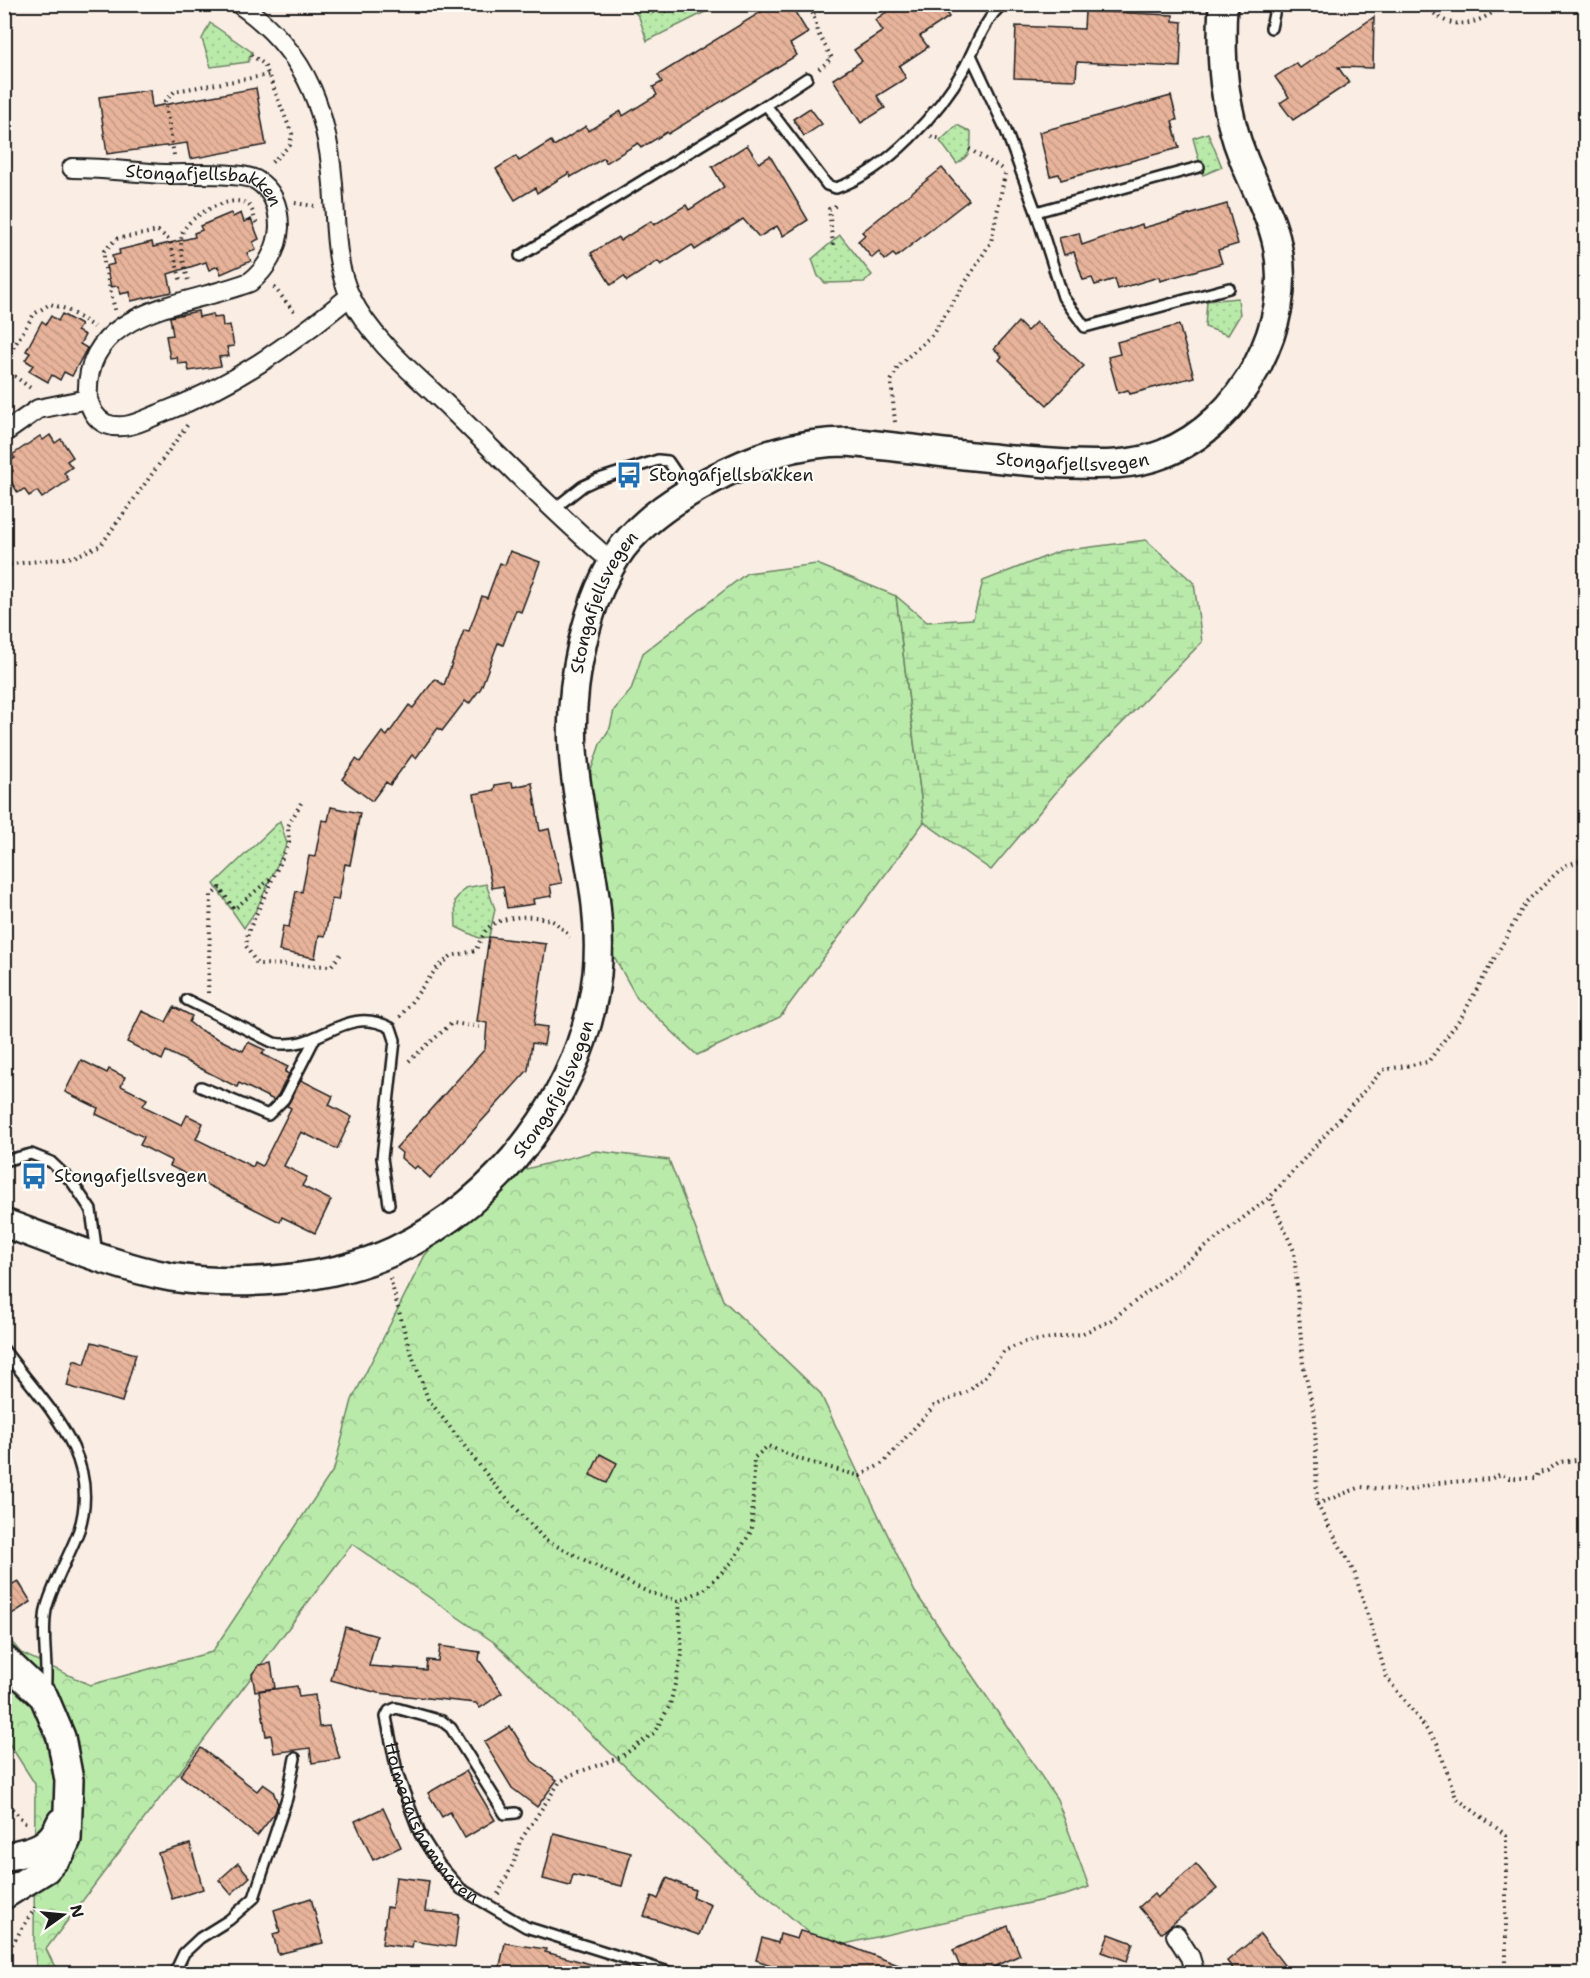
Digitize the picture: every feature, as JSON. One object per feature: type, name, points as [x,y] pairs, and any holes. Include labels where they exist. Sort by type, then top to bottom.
[{"type":"street","points":[[239,4],[279,37],[298,61],[323,113],[333,180],[336,241],[350,296],[364,320],[384,343],[613,563]]},
{"type":"street","name":"Stongafjellsvegen","points":[[4,1223],[97,1255],[173,1277],[217,1280],[284,1278],[317,1274],[382,1256],[417,1238],[444,1220],[498,1174],[540,1125],[560,1095],[575,1062],[591,1005],[597,973],[598,905],[577,788],[573,716],[583,641],[594,607],[613,563],[642,526],[689,492],[761,456],[820,442],[848,441],[1035,462],[1114,464],[1162,454],[1186,443],[1209,426],[1235,401],[1269,343],[1279,310],[1281,277],[1277,244],[1234,133],[1225,95],[1221,50],[1224,4]]},
{"type":"street","name":"Stongafjellsbakken","points":[[72,168],[124,168],[254,179],[269,190],[275,200],[279,233],[262,273]]},
{"type":"street","points":[[262,273],[235,288],[145,314],[115,332],[92,368],[87,383],[88,399],[96,418],[104,423],[126,426],[198,398],[253,370],[350,296]]},
{"type":"street","points":[[4,433],[38,409],[88,399]]},
{"type":"street","points":[[4,1659],[44,1697],[55,1719],[67,1757],[68,1807],[67,1839],[62,1852],[46,1869],[4,1895]]},
{"type":"street","points":[[4,1857],[38,1850],[57,1832],[68,1807]]},
{"type":"street","points":[[1176,1935],[1190,1957],[1195,1974]]},
{"type":"lane","points":[[1271,28],[1276,4]]},
{"type":"lane","points":[[766,105],[816,172],[827,185],[836,188],[858,178],[903,144],[934,113],[954,87],[999,6]]},
{"type":"lane","points":[[971,54],[1005,128],[1036,212],[1063,297],[1086,327],[1229,288]]},
{"type":"lane","points":[[520,256],[807,78]]},
{"type":"lane","points":[[1036,212],[1199,167]]},
{"type":"lane","points":[[555,508],[583,486],[658,460],[668,461],[689,492]]},
{"type":"lane","points":[[187,1000],[274,1043],[286,1045],[314,1040],[349,1021],[369,1020],[391,1028],[395,1040],[382,1158],[384,1184],[389,1204]]},
{"type":"lane","points":[[201,1087],[268,1115],[284,1099],[314,1040]]},
{"type":"lane","points":[[4,1161],[31,1154],[51,1162],[72,1182],[91,1210],[97,1255]]},
{"type":"lane","points":[[4,1350],[62,1423],[78,1454],[84,1485],[80,1526],[46,1608],[44,1629],[47,1673],[44,1697]]},
{"type":"lane","name":"Holmedalshammaren","points":[[516,1813],[505,1814],[498,1806],[451,1728],[442,1721],[396,1708],[389,1711],[386,1717],[398,1776],[420,1834],[449,1878],[460,1889],[526,1928],[675,1974]]},
{"type":"lane","points":[[174,1974],[184,1953],[200,1938],[229,1920],[254,1898],[287,1798],[295,1758]]},
{"type":"path","points":[[630,4],[652,12],[669,11],[679,4]]},
{"type":"path","points":[[804,4],[813,14],[819,35],[832,58],[807,78]]},
{"type":"path","points":[[813,14],[828,4]]},
{"type":"path","points":[[1427,4],[1433,15],[1444,21],[1460,24],[1477,22],[1493,14],[1502,4]]},
{"type":"path","points":[[251,55],[264,64],[292,134],[290,145],[254,179]]},
{"type":"path","points":[[177,174],[165,101],[175,91],[269,75]]},
{"type":"path","points":[[969,149],[1006,171]]},
{"type":"path","points":[[1006,171],[1019,165]]},
{"type":"path","points":[[894,432],[896,414],[891,381],[899,365],[932,335],[991,242],[1006,171]]},
{"type":"path","points":[[833,245],[829,209],[846,200]]},
{"type":"path","points":[[189,300],[181,244],[182,232],[193,217],[230,201],[241,201],[248,204],[253,211],[259,228],[279,233]]},
{"type":"path","points":[[115,332],[104,251],[116,238],[158,231],[170,240],[189,300]]},
{"type":"path","points":[[262,273],[300,320]]},
{"type":"path","points":[[11,376],[8,356],[34,314],[50,304],[115,332]]},
{"type":"path","points":[[4,565],[74,557],[101,546],[185,432],[198,398]]},
{"type":"path","points":[[301,803],[288,826],[289,843],[248,932],[246,946],[257,964],[331,966],[341,954]]},
{"type":"path","points":[[382,1256],[396,1293],[408,1344],[429,1399],[494,1484],[545,1540],[648,1592],[679,1601],[704,1590],[732,1562],[752,1530],[754,1458],[768,1446],[802,1460],[860,1476],[883,1463],[934,1406],[969,1391],[985,1376],[1004,1351],[1025,1342],[1081,1334],[1110,1321],[1270,1197],[1383,1070],[1428,1062],[1462,1016],[1526,902],[1564,866],[1586,859]]},
{"type":"path","points":[[207,1010],[211,895],[220,888],[234,909],[269,880],[273,881]]},
{"type":"path","points":[[391,1028],[436,969],[451,956],[475,951],[487,929],[496,923],[503,920],[544,919],[556,923],[570,937]]},
{"type":"path","points":[[391,1077],[452,1023],[481,1027]]},
{"type":"path","points":[[1270,1197],[1294,1251],[1303,1364],[1315,1417],[1317,1504],[1355,1574],[1387,1678],[1437,1743],[1456,1798],[1506,1835],[1506,1974]]},
{"type":"path","points":[[1317,1504],[1361,1487],[1406,1491],[1438,1483],[1490,1479],[1501,1474],[1509,1478],[1536,1478],[1538,1473],[1547,1471],[1559,1462],[1586,1459]]},
{"type":"path","points":[[492,1908],[514,1862],[520,1841],[559,1783],[570,1775],[621,1757],[654,1733],[670,1705],[682,1655],[679,1601]]},
{"type":"path","points":[[4,1800],[30,1827],[32,1834]]},
{"type":"path","points":[[4,1967],[11,1946],[39,1903]]},
{"type":"green space","points":[[611,5],[719,5],[647,41],[639,17],[631,8]]},
{"type":"green space","points":[[210,23],[252,52],[248,62],[211,67],[202,39]]},
{"type":"green space","points":[[957,125],[971,132],[971,147],[966,157],[957,164],[940,141]]},
{"type":"green space","points":[[1208,133],[1222,167],[1203,175],[1193,138]]},
{"type":"green space","points":[[840,235],[872,275],[864,282],[825,283],[818,276],[812,259]]},
{"type":"green space","points":[[1238,298],[1240,315],[1228,335],[1205,327],[1207,301]]},
{"type":"green space","points":[[1146,540],[1194,583],[1202,642],[1068,778],[991,870],[924,822],[896,596],[927,622],[973,619],[983,581],[1060,551]]},
{"type":"green space","points":[[817,564],[896,596],[924,822],[780,1017],[697,1055],[637,998],[594,920],[588,779],[600,744],[610,728],[614,710],[631,690],[643,653],[747,573]]},
{"type":"green space","points":[[280,821],[287,844],[256,910],[244,928],[214,884]]},
{"type":"green space","points":[[486,884],[495,909],[489,937],[479,938],[456,927],[455,900],[465,888]]},
{"type":"green space","points":[[596,1151],[669,1160],[723,1300],[820,1393],[915,1592],[1057,1799],[1089,1887],[1066,1895],[827,1948],[725,1861],[495,1643],[352,1544],[46,1949],[58,1973],[37,1973],[34,1946],[35,1784],[5,1737],[4,1633],[21,1653],[90,1685],[212,1652],[334,1469],[352,1400],[425,1255],[495,1177]]},
{"type":"building","points":[[774,4],[790,4],[808,33],[790,44],[797,55],[668,134],[667,132],[641,148],[638,143],[606,163],[604,158],[571,177],[569,173],[537,193],[535,188],[515,200],[496,169],[516,156],[519,161],[551,141],[554,146],[586,126],[588,131],[621,111],[623,116],[657,95],[653,87],[662,82],[658,75]]},
{"type":"building","points":[[898,4],[941,4],[949,17],[920,36],[928,47],[899,66],[906,78],[877,96],[885,108],[861,123],[833,79],[862,61],[854,50],[883,31],[875,20]]},
{"type":"building","points":[[1085,11],[1173,15],[1173,21],[1182,22],[1180,67],[1077,62],[1076,80],[1014,78],[1016,26],[1084,29]]},
{"type":"building","points":[[1374,17],[1373,68],[1338,67],[1349,83],[1293,120],[1280,103],[1289,97],[1275,77],[1296,63],[1300,68]]},
{"type":"building","points":[[256,88],[266,145],[190,159],[187,143],[107,154],[99,97],[150,90],[152,107]]},
{"type":"building","points":[[1171,96],[1177,120],[1172,121],[1179,148],[1061,180],[1059,174],[1050,176],[1039,132]]},
{"type":"building","points":[[810,108],[822,124],[804,136],[793,119]]},
{"type":"building","points":[[747,145],[759,163],[770,156],[808,220],[783,236],[777,226],[759,237],[743,219],[695,250],[692,245],[661,265],[658,261],[627,281],[624,276],[611,285],[591,253],[618,237],[620,241],[651,221],[654,225],[686,205],[689,210],[724,187],[712,167]]},
{"type":"building","points":[[942,168],[969,200],[896,257],[893,254],[885,260],[879,252],[872,258],[858,241],[865,235],[862,232]]},
{"type":"building","points":[[1227,204],[1238,244],[1218,250],[1222,263],[1160,281],[1159,277],[1118,289],[1115,279],[1095,285],[1092,278],[1083,280],[1074,252],[1064,255],[1059,238],[1079,233],[1082,245],[1142,224],[1143,228]]},
{"type":"building","points":[[231,213],[233,217],[241,213],[244,222],[251,219],[259,239],[253,242],[256,250],[247,253],[251,261],[221,274],[218,266],[209,270],[206,262],[168,274],[172,292],[131,301],[130,292],[120,294],[118,286],[111,287],[106,266],[114,264],[112,256],[120,254],[119,250],[152,242],[153,247],[195,237],[194,233],[202,230],[200,226]]},
{"type":"building","points":[[198,311],[199,317],[213,314],[213,318],[222,317],[223,326],[230,325],[234,346],[227,347],[229,356],[219,357],[221,366],[189,371],[187,363],[178,364],[177,357],[170,358],[166,336],[173,335],[170,317]]},
{"type":"building","points":[[62,314],[81,325],[77,331],[85,335],[80,344],[87,348],[72,376],[64,372],[60,380],[52,375],[48,382],[29,371],[33,365],[25,360],[30,353],[26,351],[42,321],[46,324],[51,316],[58,321]]},
{"type":"building","points":[[1018,322],[1027,331],[1036,322],[1084,366],[1047,405],[999,360],[1002,356],[994,349]]},
{"type":"building","points":[[1179,325],[1194,377],[1130,394],[1128,390],[1118,393],[1108,357],[1120,354],[1117,342]]},
{"type":"building","points":[[50,435],[55,443],[61,439],[73,457],[67,461],[72,467],[64,473],[69,480],[42,498],[37,491],[29,496],[24,489],[18,493],[7,475],[13,471],[7,463],[15,458],[12,455],[40,436],[43,440]]},
{"type":"building","points":[[510,551],[540,562],[521,612],[516,610],[503,645],[498,643],[481,688],[469,704],[465,701],[442,731],[438,728],[416,758],[412,755],[390,785],[386,782],[372,801],[342,779],[356,759],[360,762],[382,732],[387,736],[409,705],[413,708],[435,679],[444,685],[464,630],[469,631],[482,596],[487,598],[500,563],[505,565]]},
{"type":"building","points":[[512,782],[513,787],[532,783],[540,831],[549,829],[562,883],[550,885],[552,896],[533,899],[534,904],[507,908],[503,886],[492,888],[474,794],[494,790],[495,785]]},
{"type":"building","points":[[331,807],[360,813],[350,865],[345,864],[338,900],[332,899],[325,936],[319,935],[315,958],[279,951],[283,926],[289,927],[296,891],[302,892],[309,856],[315,857],[322,820],[328,821]]},
{"type":"building","points":[[489,937],[546,944],[534,1025],[547,1027],[544,1045],[532,1043],[528,1070],[430,1178],[417,1166],[414,1169],[401,1158],[402,1153],[396,1148],[485,1049],[487,1023],[477,1021]]},
{"type":"building","points":[[174,1007],[192,1016],[189,1022],[198,1029],[243,1051],[248,1042],[265,1050],[262,1054],[288,1067],[285,1072],[289,1074],[274,1100],[239,1083],[237,1087],[166,1051],[162,1060],[127,1042],[142,1011],[166,1022]]},
{"type":"building","points":[[81,1060],[107,1073],[109,1069],[125,1077],[121,1086],[147,1099],[143,1106],[182,1125],[187,1115],[203,1123],[196,1139],[253,1167],[255,1162],[262,1166],[291,1108],[287,1106],[301,1080],[333,1096],[329,1105],[352,1117],[337,1149],[301,1132],[284,1166],[307,1177],[302,1186],[331,1200],[315,1233],[282,1217],[280,1222],[170,1166],[172,1161],[140,1145],[144,1137],[96,1114],[98,1108],[65,1092]]},
{"type":"building","points":[[92,1342],[136,1354],[122,1402],[67,1386],[74,1360],[85,1364]]},
{"type":"building","points":[[600,1454],[617,1463],[607,1483],[590,1475]]},
{"type":"building","points":[[18,1581],[31,1602],[4,1619],[4,1589]]},
{"type":"building","points":[[345,1627],[377,1636],[369,1666],[426,1670],[427,1660],[438,1661],[440,1646],[480,1652],[479,1660],[502,1693],[480,1708],[476,1703],[378,1693],[331,1680]]},
{"type":"building","points":[[271,1663],[275,1688],[255,1691],[252,1674],[259,1665]]},
{"type":"building","points":[[297,1686],[299,1697],[315,1695],[319,1727],[329,1726],[340,1759],[312,1763],[310,1748],[274,1753],[271,1735],[266,1736],[259,1691]]},
{"type":"building","points":[[510,1726],[532,1761],[557,1780],[537,1807],[512,1788],[484,1742]]},
{"type":"building","points":[[201,1748],[257,1791],[263,1784],[273,1791],[278,1804],[275,1813],[257,1836],[180,1775]]},
{"type":"building","points":[[466,1771],[495,1820],[465,1838],[450,1812],[442,1817],[428,1793]]},
{"type":"building","points":[[383,1808],[401,1847],[373,1860],[355,1821]]},
{"type":"building","points":[[554,1833],[631,1853],[622,1886],[573,1875],[570,1886],[543,1879]]},
{"type":"building","points":[[190,1844],[203,1889],[172,1899],[158,1853]]},
{"type":"building","points":[[238,1863],[250,1877],[231,1894],[219,1880]]},
{"type":"building","points":[[1196,1864],[1217,1889],[1161,1933],[1139,1907],[1154,1894],[1157,1898]]},
{"type":"building","points":[[396,1877],[429,1881],[425,1911],[459,1915],[455,1947],[413,1941],[412,1948],[382,1944],[387,1907],[392,1908]]},
{"type":"building","points":[[667,1878],[695,1890],[693,1897],[711,1905],[699,1935],[644,1916],[652,1896],[658,1899]]},
{"type":"building","points":[[311,1898],[323,1943],[278,1954],[273,1934],[280,1932],[274,1910]]},
{"type":"building","points":[[1008,1926],[1020,1955],[979,1974],[963,1974],[953,1950]]},
{"type":"building","points":[[800,1931],[831,1939],[914,1971],[914,1974],[769,1974],[771,1965],[756,1960],[762,1938],[778,1943],[780,1934],[797,1939]]},
{"type":"building","points":[[1109,1934],[1133,1943],[1127,1961],[1102,1952]]},
{"type":"building","points":[[1260,1934],[1291,1974],[1237,1974],[1227,1961]]},
{"type":"building","points":[[505,1943],[546,1949],[545,1952],[602,1967],[601,1974],[498,1974]]},
{"type":"place","name":"Stongafjellsbakken","points":[[629,475]]},
{"type":"place","name":"Stongafjellsvegen","points":[[34,1176]]}]
